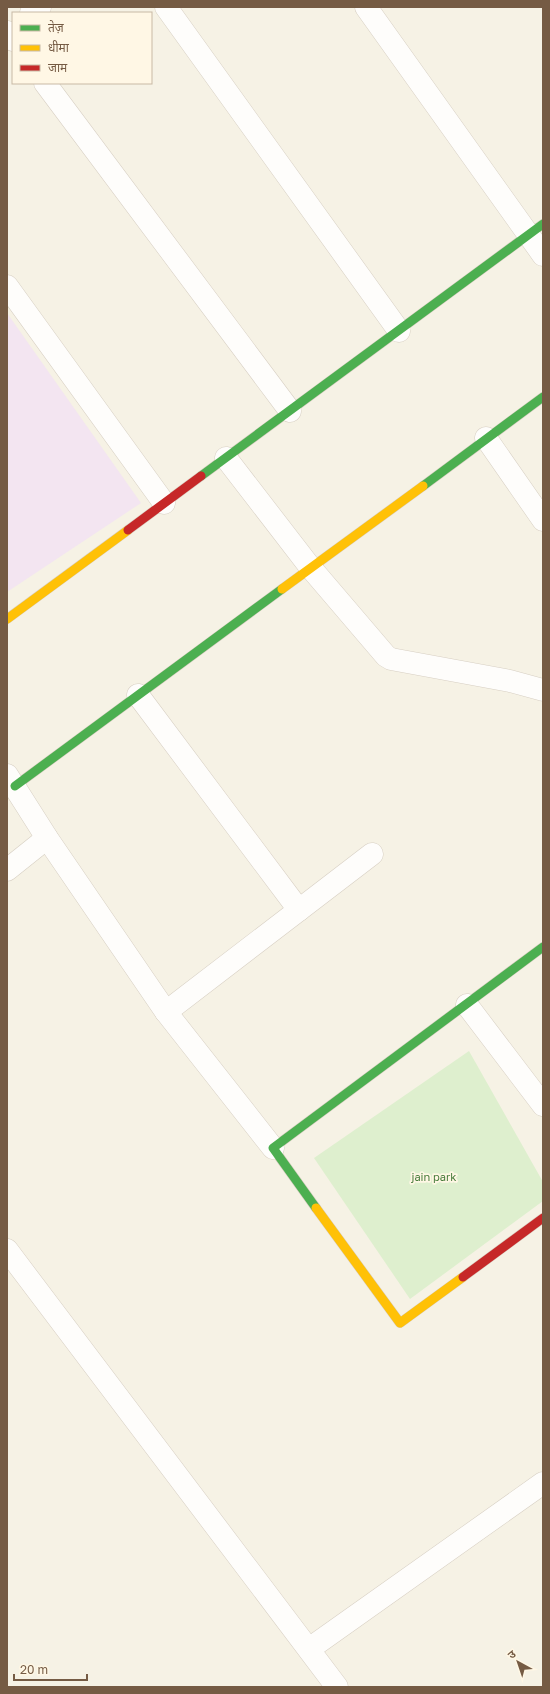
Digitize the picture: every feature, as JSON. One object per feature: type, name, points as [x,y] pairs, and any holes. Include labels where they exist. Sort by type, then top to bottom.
[{"type":"street","points":[[166,7],[399,331]]},
{"type":"street","points":[[366,7],[536,229],[543,255]]},
{"type":"street","points":[[46,84],[290,411]]},
{"type":"street","points":[[7,619],[536,229]]},
{"type":"street","points":[[7,286],[164,503]]},
{"type":"street","points":[[543,397],[138,695],[11,780],[47,838],[166,1012],[273,1148],[400,1323],[543,1218]]},
{"type":"street","points":[[486,438],[543,520]]},
{"type":"street","points":[[226,458],[310,567],[386,656],[510,681],[543,690]]},
{"type":"street","points":[[138,695],[299,910]]},
{"type":"street","points":[[7,870],[47,838]]},
{"type":"street","points":[[166,1012],[372,854]]},
{"type":"street","points":[[273,1148],[543,947]]},
{"type":"street","points":[[467,1005],[543,1105]]},
{"type":"street","points":[[7,1250],[337,1687]]},
{"type":"street","points":[[309,1649],[543,1483]]},
{"type":"shaded area","points":[[7,313],[141,503],[7,592]]},
{"type":"green space","name":"jain park","points":[[469,1051],[543,1182],[543,1201],[410,1299],[314,1158]]},
{"type":"traffic: fast","points":[[201,476],[543,224]]},
{"type":"traffic: fast","points":[[423,486],[543,397]]},
{"type":"traffic: fast","points":[[15,786],[282,589]]},
{"type":"traffic: fast","points":[[316,1208],[273,1148],[543,947]]},
{"type":"traffic: slow","points":[[282,589],[423,486]]},
{"type":"traffic: slow","points":[[7,619],[128,530]]},
{"type":"traffic: slow","points":[[316,1208],[400,1323],[463,1277]]},
{"type":"traffic: jam","points":[[128,530],[201,476]]},
{"type":"traffic: jam","points":[[463,1277],[543,1218]]}]
